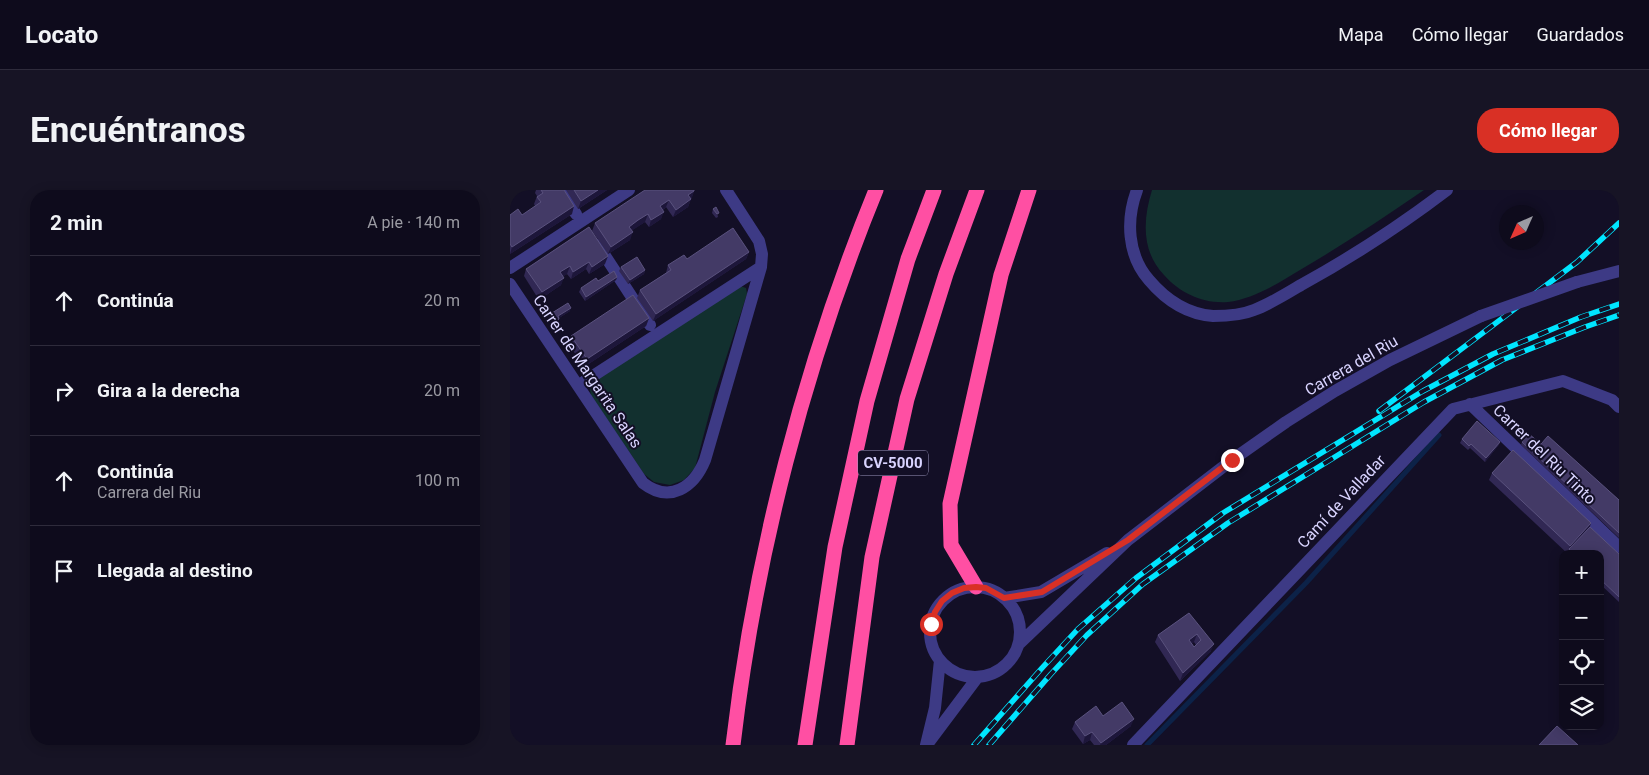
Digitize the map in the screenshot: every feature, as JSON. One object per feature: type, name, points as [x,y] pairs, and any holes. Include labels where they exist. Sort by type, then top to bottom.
[{"type":"highway","points":[[733,745],[740,684],[759,578],[802,400],[856,240],[876,190]]},
{"type":"highway","name":"CV-5000","points":[[805,745],[835,547],[867,401],[908,259],[934,190]]},
{"type":"highway","name":"CV-5000","points":[[847,745],[872,557],[907,398],[946,274],[977,190]]},
{"type":"highway","points":[[976,587],[950,545],[950,504],[1001,275],[1030,190]]},
{"type":"street","points":[[560,190],[576,214]]},
{"type":"street","points":[[510,268],[629,190]]},
{"type":"street","points":[[579,386],[761,267],[762,254],[759,241],[726,190]]},
{"type":"street","points":[[1137,190],[1130,215],[1130,231],[1133,249],[1146,277],[1160,292],[1176,304],[1195,313],[1213,316],[1254,310],[1277,299],[1350,257],[1447,190]]},
{"type":"street","points":[[593,238],[650,325]]},
{"type":"street","name":"Carrer de Margarita Salas","points":[[510,284],[638,476],[650,488],[671,493],[683,488],[700,472],[761,267]]},
{"type":"street","name":"Carrera del Riu","points":[[1019,644],[1128,540],[1232,460],[1286,422],[1335,391],[1390,360],[1481,316],[1577,282],[1619,271]]},
{"type":"street","name":"Camí de Valladar","points":[[1133,745],[1453,409],[1563,381],[1612,400],[1619,407]]},
{"type":"street","name":"Carrer del Riu Tinto","points":[[1470,404],[1619,547]]},
{"type":"street","name":"Carrera del Riu","points":[[1004,598],[1042,592],[1128,540]]},
{"type":"street","points":[[976,587],[986,588],[1004,598],[1013,607],[1019,619],[1021,632],[1015,655],[1003,668],[988,676],[977,678],[956,673],[940,660],[933,649],[930,637],[931,624],[935,612],[942,601],[952,593],[964,588],[976,587]]},
{"type":"street","points":[[926,745],[935,708],[940,660]]},
{"type":"street","points":[[926,745],[977,678]]},
{"type":"green space","points":[[1152,190],[1424,190],[1316,261],[1275,285],[1247,298],[1219,302],[1201,299],[1177,287],[1164,275],[1151,256],[1146,234],[1146,223]]},
{"type":"green space","points":[[740,286],[746,288],[747,294],[715,392],[695,468],[684,480],[670,485],[654,482],[644,474],[591,395],[590,390],[595,381]]},
{"type":"building","points":[[541,190],[564,190],[574,206],[512,247],[510,244],[510,215],[518,209],[522,215],[541,202],[537,197],[543,193]]},
{"type":"building","points":[[574,190],[598,190],[581,201]]},
{"type":"building","points":[[645,190],[694,191],[688,195],[691,199],[676,210],[669,200],[660,206],[664,212],[651,220],[648,214],[638,220],[629,227],[633,232],[611,247],[595,223]]},
{"type":"building","points":[[716,207],[719,213],[717,214],[713,209]]},
{"type":"building","points":[[589,227],[608,256],[592,267],[589,262],[573,272],[570,266],[560,272],[564,278],[542,292],[526,269]]},
{"type":"building","points":[[733,228],[749,252],[656,314],[640,290],[671,270],[668,265],[684,255],[687,259]]},
{"type":"building","points":[[637,257],[645,270],[630,280],[621,267]]},
{"type":"building","points":[[614,271],[617,277],[586,297],[581,288],[596,278],[598,281]]},
{"type":"building","points":[[633,295],[649,318],[587,359],[571,336]]},
{"type":"building","points":[[568,303],[571,308],[558,316],[559,319],[557,320],[552,313]]},
{"type":"building","points":[[1477,421],[1500,442],[1486,458],[1471,444],[1469,446],[1462,439]]},
{"type":"building","points":[[1529,434],[1541,444],[1548,436],[1619,500],[1619,533],[1522,442]]},
{"type":"building","points":[[1513,450],[1591,523],[1570,546],[1492,473]]},
{"type":"building","points":[[1590,527],[1619,554],[1619,597],[1604,583],[1604,550],[1569,549]]},
{"type":"building","points":[[1189,613],[1214,644],[1183,673],[1158,635]],"holes":[[[1197,634],[1201,640],[1194,647],[1189,640]]]},
{"type":"building","points":[[1122,702],[1134,719],[1101,743],[1092,732],[1085,736],[1075,722],[1096,706],[1103,716]]},
{"type":"building","points":[[1557,726],[1559,730],[1561,730],[1578,745],[1539,745]]},
{"type":"waterway","points":[[1147,745],[1306,583],[1439,435]]},
{"type":"railway","points":[[1379,411],[1577,262],[1619,223]]},
{"type":"railway","points":[[974,745],[1078,629],[1136,578],[1223,513],[1423,391],[1493,354],[1581,317],[1619,304]]},
{"type":"railway","points":[[989,745],[1087,635],[1143,584],[1228,523],[1424,402],[1502,360],[1619,315]]},
{"type":"route","points":[[931,624],[935,612],[942,601],[952,593],[964,588],[986,588],[1004,598],[1042,592],[1128,540],[1232,460]]}]
